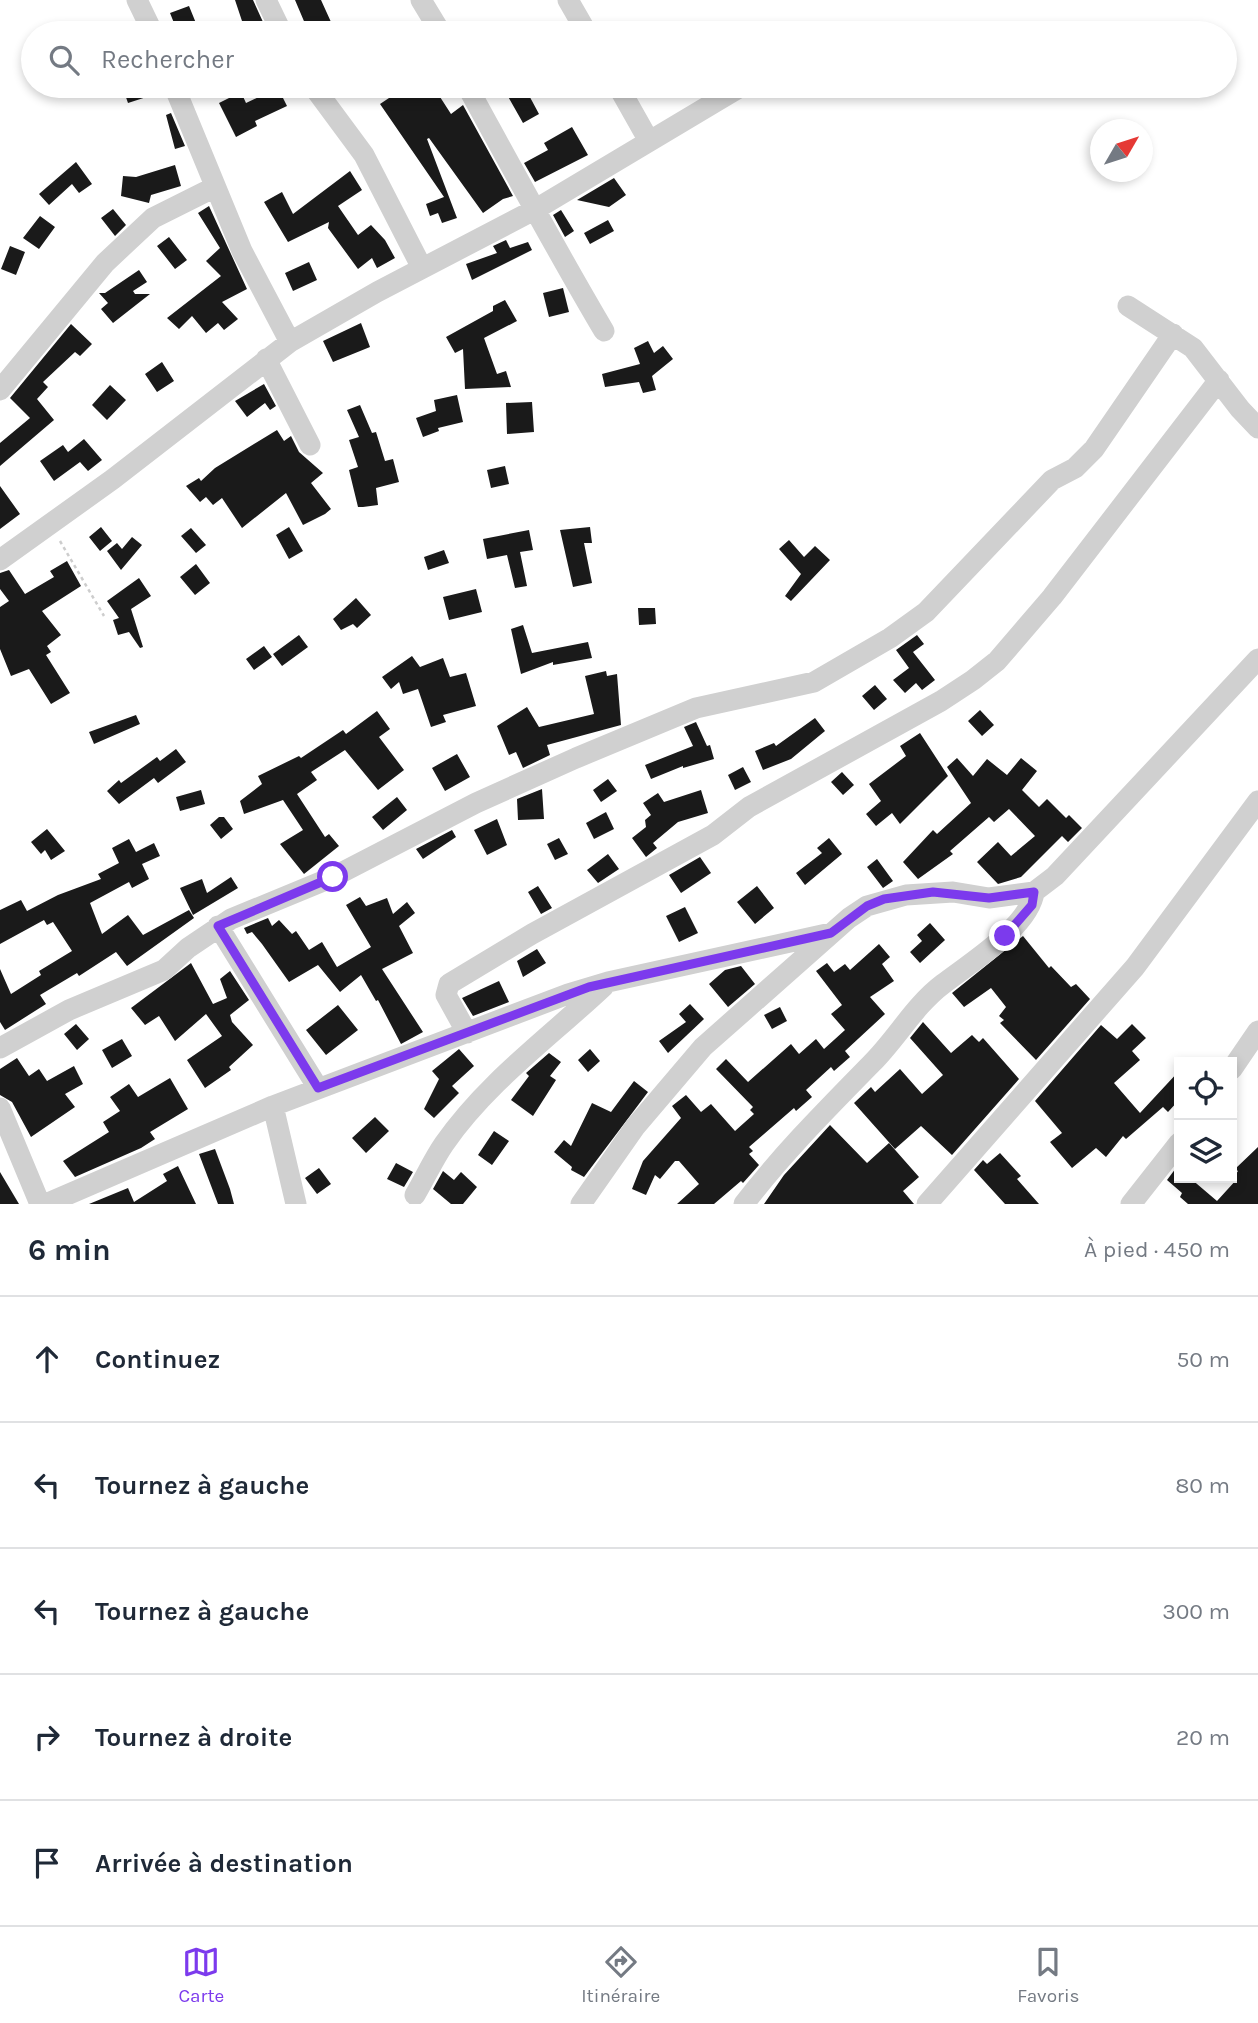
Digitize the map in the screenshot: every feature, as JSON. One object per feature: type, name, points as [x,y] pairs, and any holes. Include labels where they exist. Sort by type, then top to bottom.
[{"type":"street","points":[[137,0],[147,21]]},
{"type":"street","points":[[266,0],[276,21]]},
{"type":"street","points":[[421,0],[434,21]]},
{"type":"street","points":[[568,0],[580,21]]},
{"type":"street","points":[[179,98],[242,251],[290,342]]},
{"type":"street","points":[[322,98],[364,155],[422,268]]},
{"type":"street","points":[[474,98],[536,209],[553,247],[604,331]]},
{"type":"street","points":[[625,98],[649,141]]},
{"type":"street","points":[[0,560],[113,479],[290,342],[422,268],[536,209],[722,98]]},
{"type":"street","points":[[0,390],[105,263],[153,218],[215,187]]},
{"type":"street","points":[[1128,306],[1193,348],[1258,428]]},
{"type":"street","points":[[0,1048],[69,1010],[164,971],[218,926],[333,877],[476,803],[669,717],[814,682],[890,638],[934,604],[1052,480],[1075,468],[1094,449],[1173,334]]},
{"type":"street","points":[[266,359],[310,445]]},
{"type":"street","points":[[467,1033],[446,995],[449,984],[532,934],[713,835],[749,807],[941,701],[997,661],[1052,597],[1219,380]]},
{"type":"street","points":[[581,1204],[635,1127],[704,1047],[831,933],[867,906],[884,899],[933,892],[989,898],[1034,892],[1055,876],[1258,659]]},
{"type":"street","points":[[928,1204],[1135,967],[1258,801]]},
{"type":"street","points":[[744,1204],[770,1169],[874,1061],[939,987],[1005,936],[1032,905],[1034,892]]},
{"type":"street","points":[[218,926],[318,1088]]},
{"type":"street","points":[[46,1204],[273,1106],[568,994],[608,982],[831,933]]},
{"type":"street","points":[[415,1195],[444,1144],[473,1109],[517,1063],[608,982]]},
{"type":"street","points":[[1237,1062],[1258,1031]]},
{"type":"street","points":[[273,1106],[296,1204]]},
{"type":"street","points":[[0,1108],[40,1204]]},
{"type":"street","points":[[1131,1204],[1174,1149]]},
{"type":"path","points":[[50,523],[103,616]]},
{"type":"building","points":[[235,0],[253,0],[263,21],[242,21]]},
{"type":"building","points":[[295,0],[321,0],[331,21],[304,21]]},
{"type":"building","points":[[189,6],[195,21],[173,21],[170,13]]},
{"type":"building","points":[[126,98],[143,98],[128,103]]},
{"type":"building","points":[[229,98],[244,98],[246,103],[257,98],[283,98],[287,106],[255,121],[257,126],[236,137],[219,103]]},
{"type":"building","points":[[389,98],[441,98],[451,114],[463,105],[513,196],[503,199],[483,213],[429,138],[427,139],[457,218],[442,223],[438,213],[430,216],[426,204],[444,197],[380,104]]},
{"type":"building","points":[[509,98],[530,98],[539,114],[523,123]]},
{"type":"building","points":[[171,113],[185,146],[175,149],[166,115]]},
{"type":"building","points":[[572,127],[588,155],[535,182],[524,163],[548,150],[544,143]]},
{"type":"building","points":[[76,162],[92,184],[79,193],[72,184],[49,205],[39,194]]},
{"type":"building","points":[[175,165],[181,186],[151,195],[149,203],[121,196],[123,176],[136,177]]},
{"type":"building","points":[[350,171],[362,190],[338,206],[358,235],[371,225],[385,240],[395,258],[377,268],[372,258],[358,269],[328,228],[329,222],[288,242],[264,202],[282,192],[293,214]]},
{"type":"building","points":[[614,178],[626,195],[609,207],[577,200]]},
{"type":"building","points":[[209,206],[247,289],[222,302],[238,319],[224,330],[218,323],[206,333],[192,316],[179,329],[167,318],[221,276],[206,261],[220,248],[198,213]]},
{"type":"building","points":[[113,209],[126,225],[115,236],[101,218]]},
{"type":"building","points":[[561,210],[574,231],[565,237],[553,215]]},
{"type":"building","points":[[40,216],[55,227],[39,249],[23,238]]},
{"type":"building","points":[[608,220],[614,231],[590,244],[584,233]]},
{"type":"building","points":[[169,237],[187,260],[175,269],[157,246]]},
{"type":"building","points":[[506,240],[510,248],[528,242],[532,250],[472,280],[466,264],[497,253],[493,246]]},
{"type":"building","points":[[10,246],[25,252],[16,275],[1,269]]},
{"type":"building","points":[[309,262],[317,280],[293,291],[285,273]]},
{"type":"building","points":[[139,270],[147,282],[133,291],[135,294],[150,294],[113,323],[101,309],[108,303],[99,293],[105,293]]},
{"type":"building","points":[[563,288],[569,312],[549,317],[543,293]]},
{"type":"building","points":[[505,300],[517,321],[484,338],[497,374],[506,371],[511,387],[465,389],[463,349],[455,353],[446,337],[493,311],[493,306]]},
{"type":"building","points":[[361,323],[370,347],[333,362],[323,341]]},
{"type":"building","points":[[71,324],[92,344],[80,356],[75,352],[43,382],[48,387],[37,399],[54,420],[0,466],[0,443],[30,418],[10,398]]},
{"type":"building","points":[[648,341],[654,353],[663,346],[673,359],[652,376],[656,390],[643,393],[639,382],[605,387],[602,374],[640,364],[634,348]]},
{"type":"building","points":[[162,362],[174,381],[157,392],[145,374]]},
{"type":"building","points":[[264,384],[276,406],[270,410],[265,403],[247,417],[235,401]]},
{"type":"building","points":[[110,385],[126,400],[107,420],[92,405]]},
{"type":"building","points":[[457,395],[463,422],[438,428],[439,431],[423,437],[416,418],[436,411],[434,400]]},
{"type":"building","points":[[532,402],[534,432],[507,434],[506,403]]},
{"type":"building","points":[[360,405],[372,433],[376,432],[385,461],[393,459],[399,482],[376,488],[378,505],[363,507],[358,507],[349,470],[358,467],[349,440],[359,437],[347,410]]},
{"type":"building","points":[[277,430],[284,441],[291,436],[299,452],[323,473],[311,483],[331,509],[325,514],[303,525],[286,493],[242,528],[222,498],[213,505],[206,497],[200,502],[186,486],[199,478],[201,481],[215,468]]},
{"type":"building","points":[[84,439],[102,460],[88,471],[80,462],[54,481],[40,461],[63,445],[68,452]]},
{"type":"building","points":[[505,466],[509,484],[491,488],[487,470]]},
{"type":"building","points":[[0,486],[20,514],[0,529]]},
{"type":"building","points":[[101,527],[112,541],[100,551],[89,537]]},
{"type":"building","points":[[289,527],[303,551],[289,559],[276,535]]},
{"type":"building","points":[[590,527],[592,543],[584,543],[592,583],[573,587],[560,530]]},
{"type":"building","points":[[191,528],[206,545],[196,553],[181,536]]},
{"type":"building","points":[[529,530],[533,550],[520,552],[527,586],[515,588],[507,555],[487,559],[483,539]]},
{"type":"building","points":[[132,537],[142,545],[121,570],[107,551],[117,543],[122,549]]},
{"type":"building","points":[[789,540],[804,557],[815,546],[830,560],[791,601],[785,596],[801,574],[779,549]]},
{"type":"building","points":[[444,550],[449,563],[428,570],[424,557]]},
{"type":"building","points":[[67,561],[81,586],[42,611],[61,635],[47,646],[51,652],[46,655],[70,693],[51,704],[29,669],[11,676],[0,649],[0,607],[9,601],[0,589],[0,573],[9,570],[25,594],[54,577],[50,571]]},
{"type":"building","points":[[196,564],[210,583],[195,595],[180,577]]},
{"type":"building","points":[[139,578],[151,596],[131,609],[143,647],[140,648],[129,632],[118,635],[113,620],[119,618],[107,601]]},
{"type":"building","points":[[476,589],[482,612],[449,620],[443,597]]},
{"type":"building","points":[[356,598],[371,615],[357,628],[353,624],[341,630],[333,619]]},
{"type":"building","points":[[638,608],[655,608],[656,624],[639,625]]},
{"type":"building","points":[[523,625],[532,653],[588,642],[592,658],[553,665],[553,662],[521,674],[511,629]]},
{"type":"building","points":[[299,635],[308,647],[282,666],[273,654]]},
{"type":"building","points":[[917,635],[924,644],[913,652],[935,680],[922,690],[916,683],[905,693],[893,680],[909,668],[896,650]]},
{"type":"building","points":[[264,646],[272,657],[254,670],[246,659]]},
{"type":"building","points":[[412,656],[420,667],[443,658],[450,677],[466,673],[476,706],[443,715],[446,722],[431,727],[418,689],[403,694],[399,682],[391,689],[382,677]]},
{"type":"building","points":[[606,671],[607,676],[617,674],[621,725],[547,745],[550,755],[523,768],[516,752],[509,755],[497,726],[527,707],[539,727],[594,714],[585,676]]},
{"type":"building","points":[[875,685],[887,699],[874,710],[862,696]]},
{"type":"building","points":[[980,710],[994,725],[982,736],[968,721]]},
{"type":"building","points":[[377,711],[390,729],[379,737],[404,770],[378,790],[345,750],[311,772],[317,780],[297,794],[325,837],[329,834],[339,846],[304,874],[280,844],[303,830],[283,800],[244,814],[240,801],[262,784],[258,776],[299,756],[301,758],[343,730],[346,734]]},
{"type":"building","points":[[136,715],[140,724],[94,744],[89,732]]},
{"type":"building","points":[[815,718],[825,731],[791,759],[763,770],[755,751],[774,743],[776,746]]},
{"type":"building","points":[[696,722],[707,746],[710,745],[714,759],[683,766],[651,779],[645,765],[693,746],[684,727]]},
{"type":"building","points":[[920,733],[948,776],[900,824],[892,813],[876,826],[866,814],[881,801],[869,784],[906,756],[900,746]]},
{"type":"building","points":[[176,749],[186,762],[158,783],[154,778],[119,804],[107,791],[119,780],[121,783],[157,757],[160,761]]},
{"type":"building","points":[[457,754],[470,777],[445,791],[432,768]]},
{"type":"building","points":[[957,758],[973,776],[987,759],[1007,775],[1021,758],[1037,771],[1022,790],[1039,807],[1047,799],[1066,818],[1069,815],[1082,828],[1068,842],[1062,836],[1021,877],[998,884],[977,862],[998,842],[1011,856],[1035,836],[1009,809],[994,822],[989,817],[950,851],[953,854],[918,879],[903,862],[933,830],[937,834],[971,803],[947,767]]},
{"type":"building","points":[[743,767],[751,782],[735,790],[728,775]]},
{"type":"building","points":[[842,772],[854,785],[843,795],[831,782]]},
{"type":"building","points":[[608,779],[617,791],[601,802],[593,790]]},
{"type":"building","points":[[542,789],[544,819],[518,820],[517,799]]},
{"type":"building","points":[[201,790],[205,804],[180,811],[176,797]]},
{"type":"building","points":[[701,790],[708,813],[678,822],[653,843],[657,848],[646,857],[632,838],[646,827],[645,820],[651,815],[643,803],[658,793],[664,802]]},
{"type":"building","points":[[397,797],[407,810],[383,830],[372,817]]},
{"type":"building","points":[[606,812],[614,829],[594,839],[586,823]]},
{"type":"building","points":[[219,817],[224,817],[233,829],[221,839],[210,825]]},
{"type":"building","points":[[497,819],[507,845],[487,855],[474,830]]},
{"type":"building","points":[[47,829],[65,851],[51,860],[45,850],[41,854],[31,842]]},
{"type":"building","points":[[452,830],[456,837],[423,859],[416,849]]},
{"type":"building","points":[[559,838],[568,854],[555,860],[547,844]]},
{"type":"building","points":[[829,838],[842,854],[805,885],[796,873],[822,853],[817,848]]},
{"type":"building","points":[[129,839],[136,852],[154,843],[160,856],[142,864],[149,879],[132,888],[129,882],[90,903],[102,934],[128,915],[143,935],[189,910],[194,918],[127,966],[116,952],[79,976],[77,973],[40,995],[46,1004],[5,1030],[0,1022],[0,969],[11,994],[41,975],[39,971],[72,951],[53,922],[47,925],[44,920],[0,944],[0,910],[21,900],[27,911],[58,895],[101,879],[98,874],[119,863],[112,848]]},
{"type":"building","points":[[608,854],[619,869],[598,883],[587,870]]},
{"type":"building","points":[[700,857],[711,873],[681,893],[669,875]]},
{"type":"building","points":[[877,859],[893,881],[883,888],[867,867]]},
{"type":"building","points":[[231,877],[238,888],[193,915],[180,888],[202,879],[207,893]]},
{"type":"building","points":[[538,886],[552,908],[541,914],[528,892]]},
{"type":"building","points":[[757,886],[774,908],[755,924],[737,902]]},
{"type":"building","points":[[360,897],[366,906],[387,898],[393,914],[407,902],[415,913],[399,926],[413,953],[382,969],[423,1032],[401,1044],[378,1000],[376,1001],[361,975],[340,992],[318,965],[289,982],[252,932],[247,934],[244,928],[268,918],[272,926],[279,920],[292,934],[296,931],[309,950],[322,942],[337,967],[371,947],[346,905]]},
{"type":"building","points":[[685,907],[698,933],[679,942],[666,916]]},
{"type":"building","points":[[930,923],[945,940],[920,963],[910,952],[922,941],[917,935]]},
{"type":"building","points":[[1023,936],[1049,968],[1051,966],[1071,987],[1076,984],[1090,999],[1036,1060],[1000,1023],[1004,1020],[999,1016],[1006,1007],[991,988],[964,1007],[952,993]]},
{"type":"building","points":[[879,944],[890,957],[882,964],[894,981],[870,997],[885,1014],[845,1051],[850,1057],[834,1071],[831,1067],[806,1090],[812,1097],[796,1111],[794,1108],[749,1147],[753,1151],[749,1154],[759,1165],[743,1183],[741,1181],[714,1204],[677,1204],[699,1184],[679,1161],[675,1161],[660,1179],[655,1175],[646,1195],[632,1189],[643,1161],[681,1118],[672,1106],[686,1095],[701,1112],[711,1104],[735,1131],[754,1114],[750,1110],[753,1107],[716,1069],[726,1059],[748,1082],[791,1044],[799,1054],[816,1039],[824,1049],[845,1030],[831,1014],[842,1005],[816,971],[827,963],[834,972],[845,964],[850,970]]},
{"type":"building","points":[[537,949],[546,963],[523,977],[517,961]]},
{"type":"building","points":[[191,963],[213,1004],[227,998],[220,979],[230,971],[249,1000],[230,1015],[232,1022],[253,1045],[229,1067],[231,1070],[205,1088],[187,1060],[222,1036],[206,1014],[175,1041],[159,1016],[145,1025],[131,1008]]},
{"type":"building","points":[[741,966],[755,984],[728,1007],[709,984],[725,970]]},
{"type":"building","points":[[499,981],[509,1002],[473,1016],[462,998]]},
{"type":"building","points":[[690,1004],[704,1019],[668,1053],[659,1041],[686,1022],[679,1014]]},
{"type":"building","points":[[338,1005],[358,1030],[326,1055],[306,1030]]},
{"type":"building","points":[[780,1007],[787,1021],[772,1029],[764,1015]]},
{"type":"building","points":[[923,1022],[951,1053],[972,1035],[979,1042],[983,1038],[1019,1079],[952,1155],[921,1126],[895,1149],[854,1103],[871,1087],[875,1092],[900,1069],[922,1094],[943,1075],[910,1038]]},
{"type":"building","points":[[76,1024],[89,1039],[77,1050],[64,1034]]},
{"type":"building","points":[[1132,1024],[1146,1038],[1132,1051],[1140,1060],[1114,1083],[1140,1113],[1174,1076],[1174,1105],[1168,1112],[1163,1107],[1126,1139],[1123,1136],[1106,1157],[1096,1148],[1072,1168],[1050,1142],[1062,1133],[1035,1101],[1101,1025],[1117,1039]]},
{"type":"building","points":[[122,1039],[132,1056],[112,1068],[102,1050]]},
{"type":"building","points":[[459,1049],[474,1066],[452,1086],[459,1093],[434,1118],[424,1109],[439,1079],[432,1071]]},
{"type":"building","points":[[590,1049],[600,1061],[588,1072],[578,1060]]},
{"type":"building","points":[[549,1053],[561,1062],[550,1076],[556,1080],[533,1116],[511,1100],[529,1076],[526,1073]]},
{"type":"building","points":[[17,1058],[29,1076],[39,1069],[47,1081],[74,1066],[83,1084],[65,1094],[75,1107],[31,1137],[12,1102],[0,1095],[0,1069]]},
{"type":"building","points":[[170,1078],[188,1109],[150,1132],[155,1139],[141,1148],[75,1177],[63,1161],[109,1132],[103,1122],[120,1111],[110,1097],[129,1084],[138,1097]]},
{"type":"building","points":[[634,1081],[648,1092],[584,1177],[571,1170],[572,1167],[554,1152],[564,1140],[571,1146],[592,1103],[611,1112]]},
{"type":"building","points":[[375,1117],[389,1131],[366,1153],[352,1138]]},
{"type":"building","points":[[830,1125],[867,1163],[889,1143],[919,1177],[903,1191],[914,1204],[764,1204],[784,1175]]},
{"type":"building","points":[[494,1131],[509,1141],[492,1165],[478,1155]]},
{"type":"building","points":[[1258,1147],[1258,1204],[1188,1204],[1180,1197],[1182,1193],[1167,1180],[1174,1171],[1174,1183],[1196,1183],[1217,1201],[1233,1183],[1237,1183],[1237,1167]]},
{"type":"building","points":[[215,1149],[234,1204],[218,1204],[199,1154]]},
{"type":"building","points":[[1000,1153],[1021,1176],[1017,1179],[1039,1204],[1005,1204],[974,1170],[983,1160],[987,1164]]},
{"type":"building","points":[[396,1163],[413,1172],[404,1187],[387,1179]]},
{"type":"building","points":[[178,1166],[196,1204],[89,1204],[128,1188],[134,1202],[167,1181],[163,1174]]},
{"type":"building","points":[[319,1168],[331,1184],[317,1194],[305,1178]]},
{"type":"building","points":[[443,1171],[454,1180],[461,1172],[477,1187],[463,1204],[451,1204],[433,1189]]},
{"type":"building","points":[[0,1172],[19,1204],[0,1204]]},
{"type":"route","points":[[333,877],[251,909],[218,926],[318,1088],[589,987],[831,933],[867,906],[884,899],[933,892],[953,892],[989,898],[1034,892],[1032,905],[1005,936]]}]
